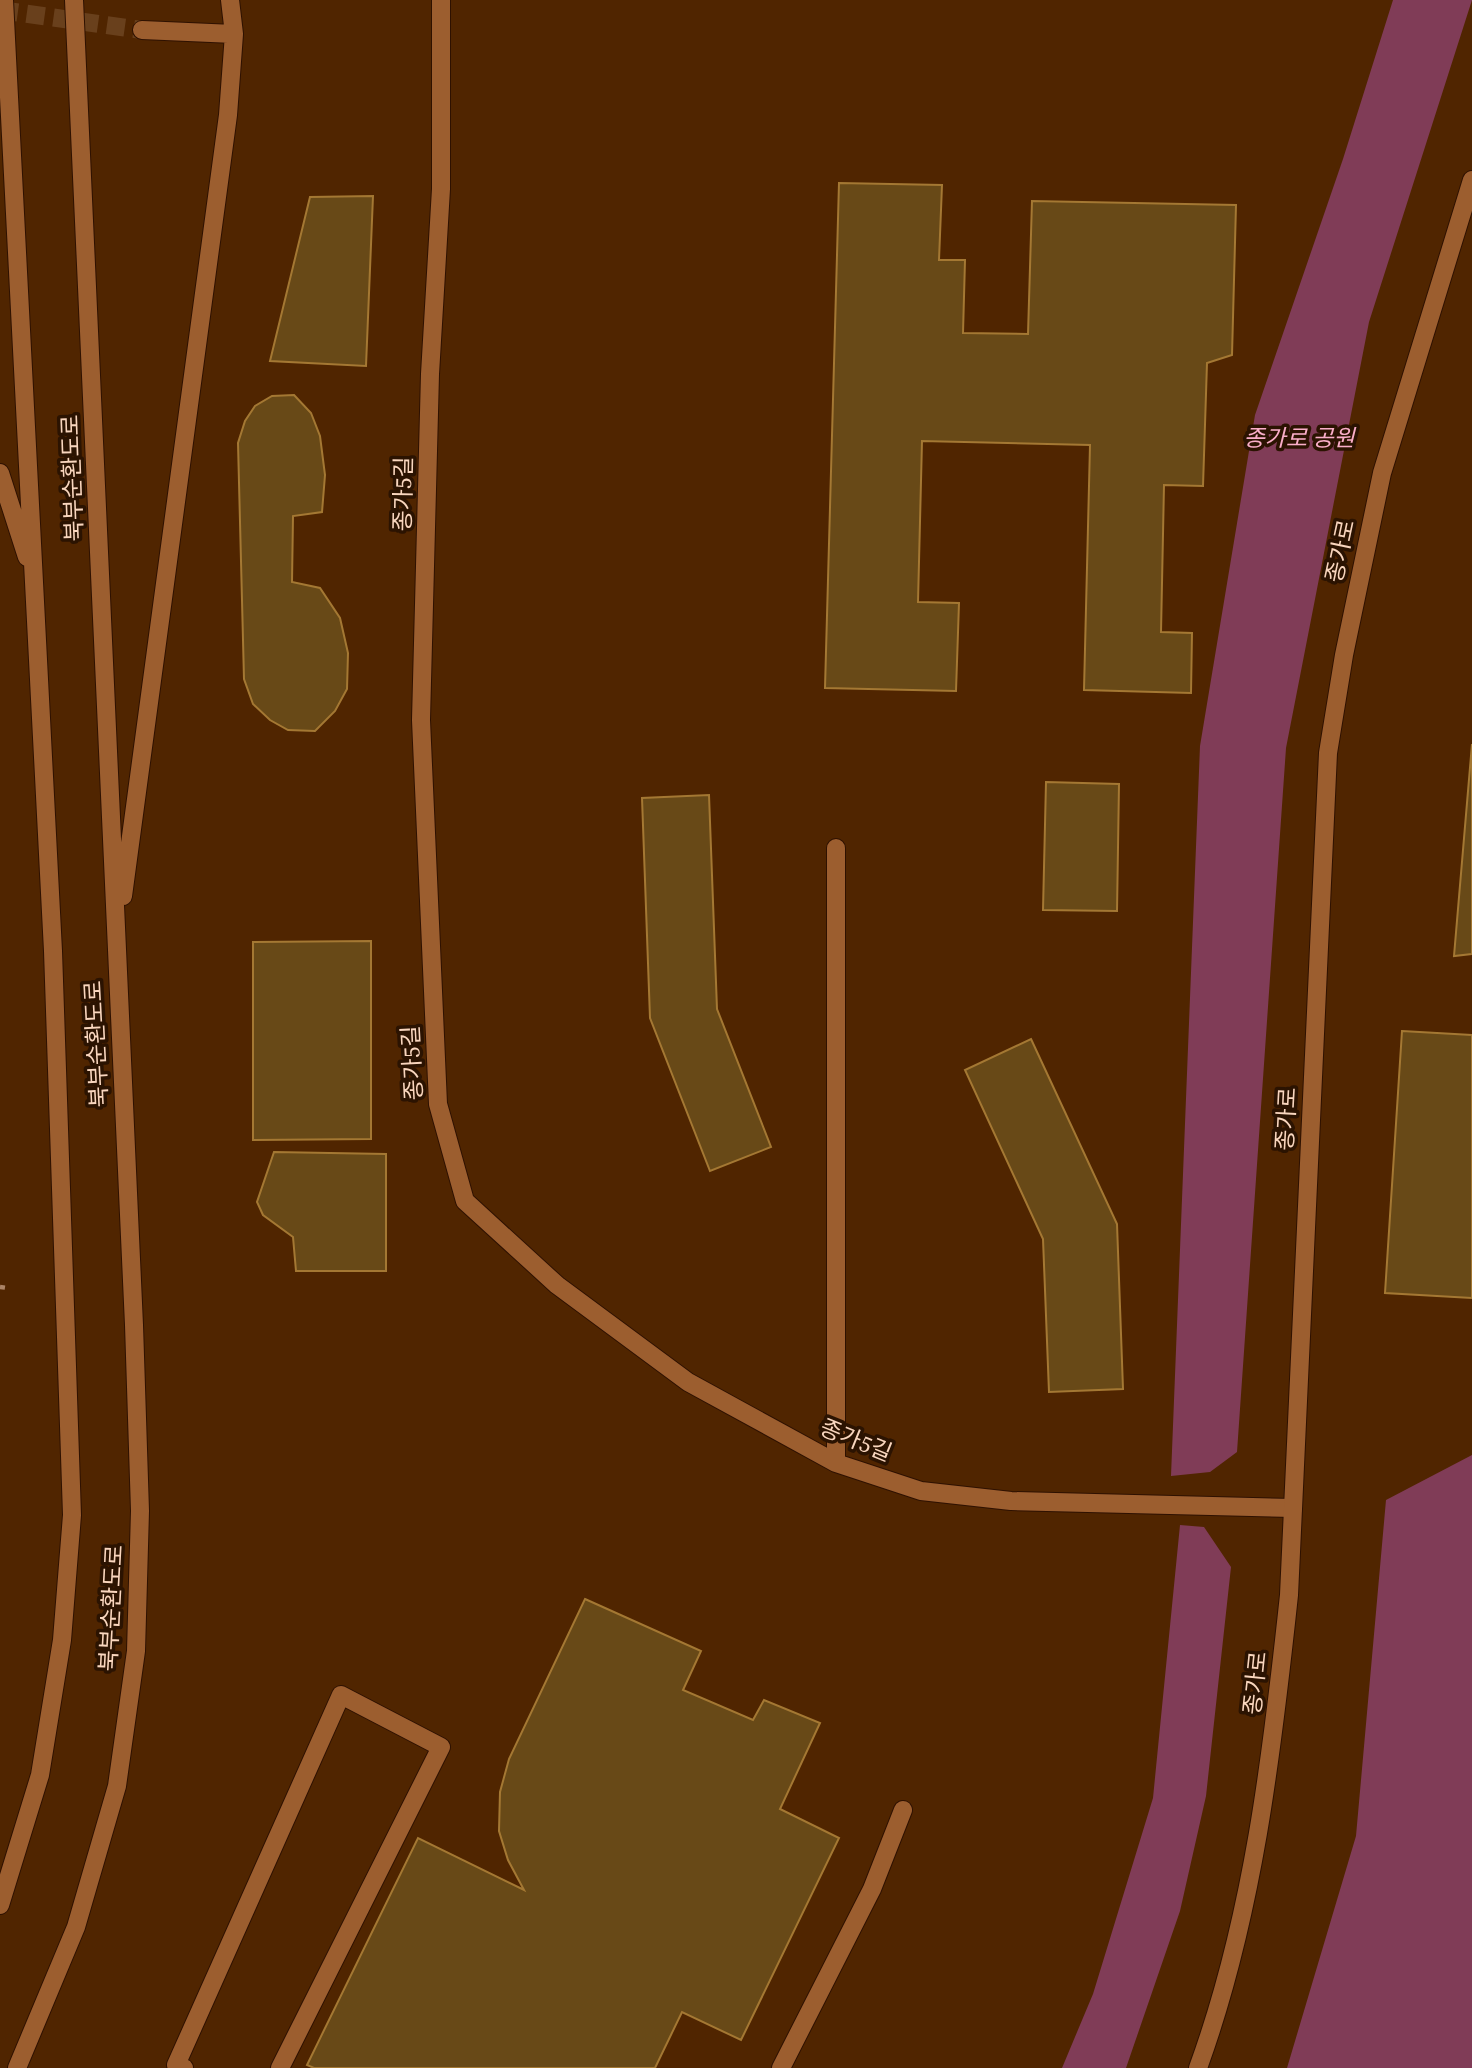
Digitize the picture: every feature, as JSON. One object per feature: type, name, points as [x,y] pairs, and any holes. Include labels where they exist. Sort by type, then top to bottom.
[{"type":"main road","name":"북부순환도로","points":[[0,1905],[40,1775],[62,1640],[72,1515],[54,979],[4,0]]},
{"type":"main road","name":"북부순환도로","points":[[17,2068],[76,1927],[117,1786],[136,1651],[140,1511],[74,0]]},
{"type":"main road","points":[[117,951],[137,776],[228,115],[234,34],[230,0]]},
{"type":"main road","name":"종가5길","points":[[441,0],[441,189],[430,374],[421,720],[438,1104],[466,1201],[557,1285],[688,1382],[836,1463],[921,1491],[1011,1501],[1293,1508]]},
{"type":"main road","points":[[142,30],[234,34]]},
{"type":"main road","name":"종가로","points":[[1198,2068],[1212,2029],[1246,1897],[1274,1731],[1289,1595],[1328,753],[1344,655],[1382,472],[1472,180]]},
{"type":"main road","points":[[0,473],[34,581]]},
{"type":"main road","points":[[836,848],[836,1463]]},
{"type":"main road","points":[[184,2068],[176,2065],[341,1695],[441,1746],[280,2068]]},
{"type":"main road","points":[[781,2068],[872,1889],[903,1810]]},
{"type":"path","points":[[0,1287],[8,1288]]},
{"type":"green space","name":"종가로 공원","points":[[1393,0],[1472,0],[1369,322],[1286,748],[1237,1452],[1210,1472],[1171,1476],[1200,746],[1255,415],[1343,159]]},
{"type":"green space","points":[[1472,1455],[1472,2068],[1287,2068],[1356,1836],[1386,1500]]},
{"type":"green space","points":[[1180,1525],[1204,1527],[1231,1567],[1206,1796],[1180,1911],[1126,2068],[1062,2068],[1093,1994],[1153,1798]]},
{"type":"building","points":[[839,183],[942,185],[939,260],[965,260],[963,333],[1028,334],[1032,201],[1236,205],[1232,355],[1207,363],[1203,486],[1164,485],[1161,632],[1192,633],[1191,693],[1084,690],[1090,445],[922,441],[918,602],[959,603],[956,691],[825,688]]},
{"type":"building","points":[[373,196],[366,366],[270,361],[310,197]]},
{"type":"building","points":[[294,395],[311,413],[320,436],[325,475],[322,512],[293,516],[292,582],[320,588],[340,618],[348,653],[347,689],[335,711],[315,731],[288,730],[270,720],[253,704],[244,679],[238,443],[245,421],[255,406],[272,396]]},
{"type":"building","points":[[1472,744],[1472,954],[1454,956]]},
{"type":"building","points":[[1046,782],[1119,784],[1117,911],[1043,910]]},
{"type":"building","points":[[709,795],[717,1009],[771,1147],[710,1171],[650,1018],[642,798]]},
{"type":"building","points":[[371,941],[371,1139],[253,1140],[253,942]]},
{"type":"building","points":[[1402,1031],[1472,1035],[1472,1298],[1385,1293]]},
{"type":"building","points":[[1031,1039],[1117,1224],[1123,1389],[1049,1392],[1043,1239],[965,1070]]},
{"type":"building","points":[[274,1152],[386,1154],[386,1271],[296,1271],[293,1237],[263,1215],[257,1202]]},
{"type":"building","points":[[585,1599],[701,1651],[683,1690],[753,1720],[764,1700],[820,1723],[780,1809],[839,1838],[741,2040],[682,2012],[655,2068],[314,2068],[307,2065],[418,1838],[524,1890],[508,1860],[499,1831],[500,1792],[509,1759]]},
{"type":"tunnel","points":[[0,10],[142,30]]}]
